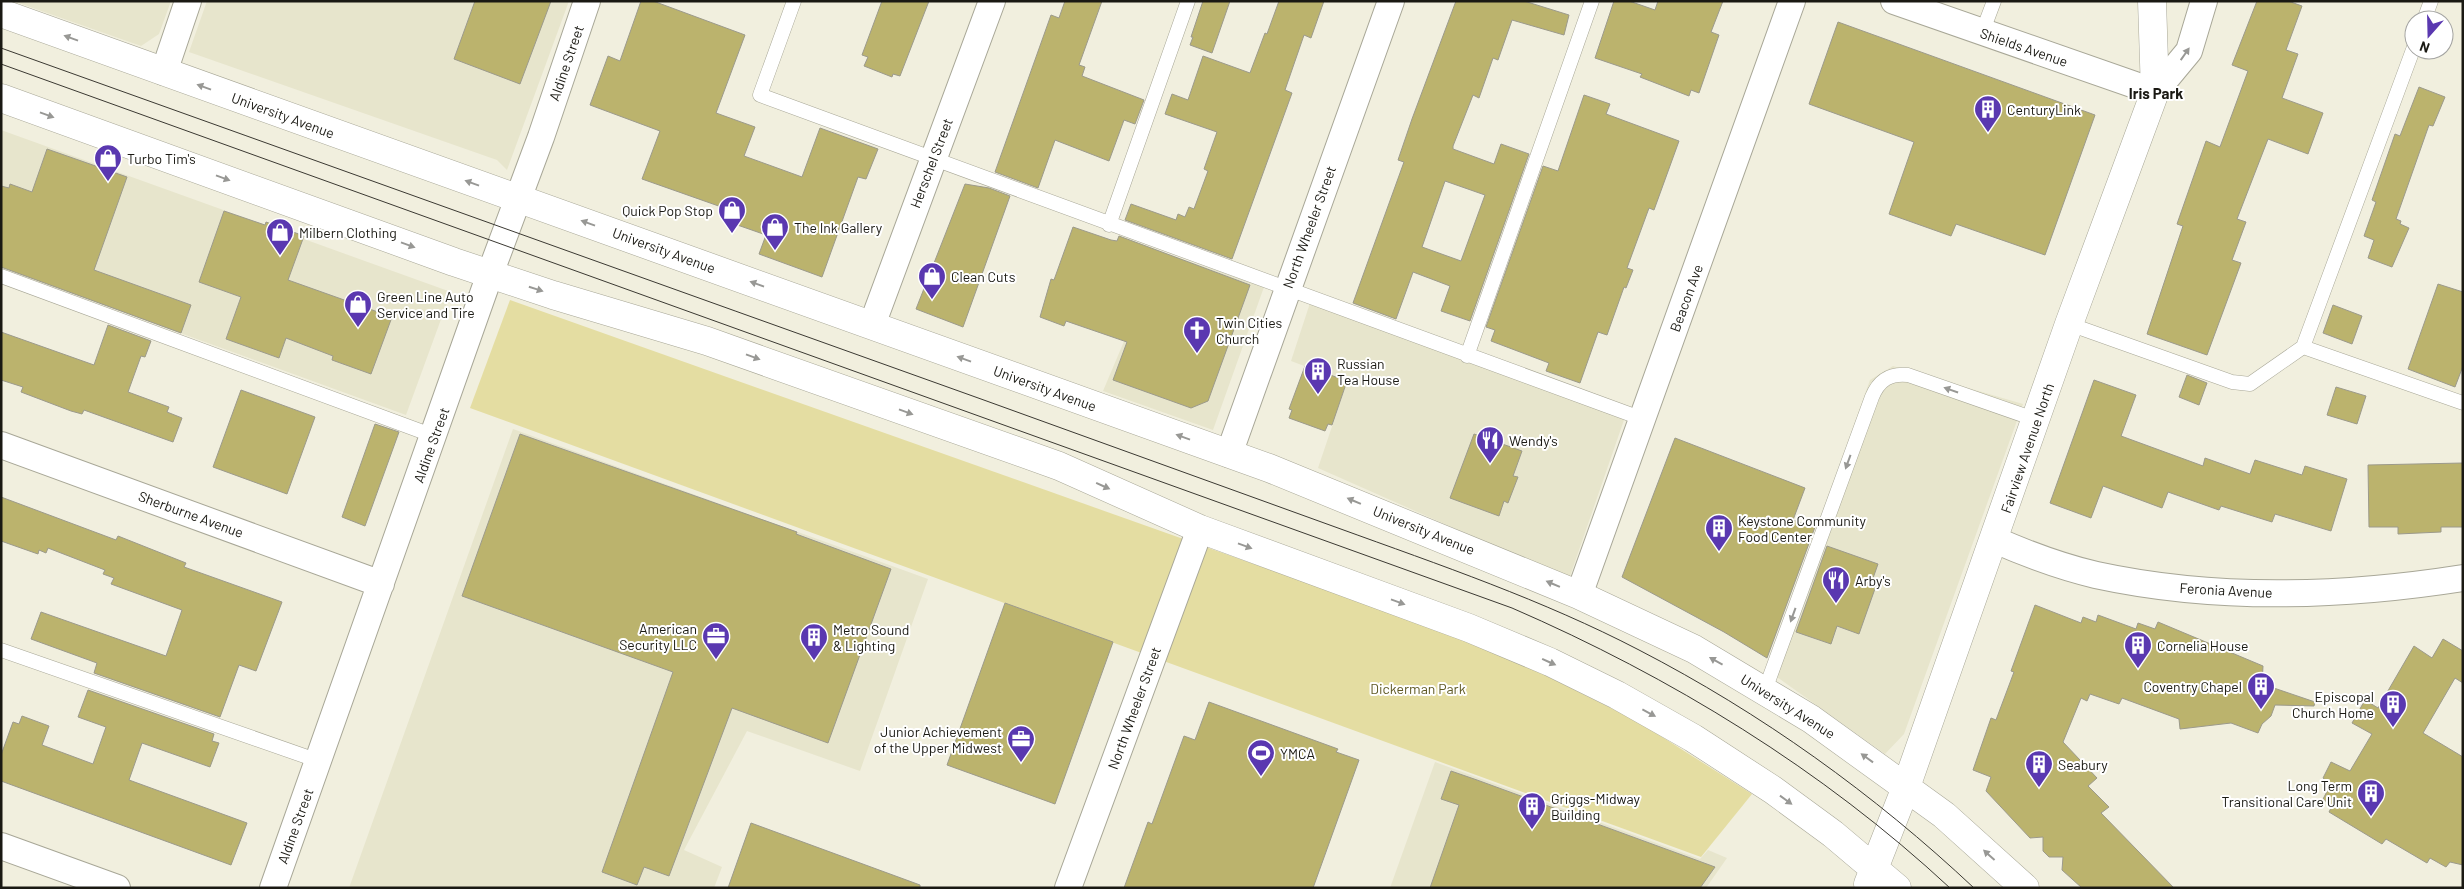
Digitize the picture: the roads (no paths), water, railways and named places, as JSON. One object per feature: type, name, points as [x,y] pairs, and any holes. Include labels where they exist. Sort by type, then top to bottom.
[{"type":"main road","name":"Fairview Avenue North","points":[[1870,878],[1906,787],[2070,324],[2155,92],[2152,1]]},
{"type":"main road","name":"University Avenue","points":[[1,13],[1229,454],[1346,498],[1579,595],[1694,649],[1765,690],[1833,734],[1944,815],[2025,888]]},
{"type":"main road","points":[[1,98],[490,274],[707,341],[1059,466],[1200,528],[1469,628],[1550,662],[1606,690],[1693,738],[1833,834],[1870,878],[1897,888]]},
{"type":"street","points":[[164,72],[188,1]]},
{"type":"street","name":"Aldine Street","points":[[273,888],[587,1]]},
{"type":"street","name":"Herschel Street","points":[[872,325],[992,1]]},
{"type":"street","name":"North Wheeler Street","points":[[1229,454],[1391,1]]},
{"type":"street","name":"Beacon Ave","points":[[1579,595],[1792,1]]},
{"type":"street","name":"Shields Avenue","points":[[1894,1],[2155,92]]},
{"type":"street","points":[[2155,92],[2189,51],[2204,1]]},
{"type":"street","name":"Sherburne Avenue","points":[[1,446],[381,584]]},
{"type":"street","name":"North Wheeler Street","points":[[1068,888],[1200,528]]},
{"type":"street","name":"Feronia Avenue","points":[[1995,540],[2025,553],[2094,574],[2151,585],[2206,590],[2268,593],[2333,592],[2407,587],[2463,578]]},
{"type":"street","points":[[1,846],[117,888]]},
{"type":"lane","points":[[794,1],[760,95],[934,158],[1109,225],[1643,419]]},
{"type":"lane","points":[[1109,225],[1188,1]]},
{"type":"lane","points":[[1467,356],[1592,1]]},
{"type":"lane","points":[[1982,33],[1994,1]]},
{"type":"lane","points":[[2070,324],[2232,382],[2250,384],[2303,346],[2409,60]]},
{"type":"lane","points":[[1,276],[434,436]]},
{"type":"lane","points":[[2303,346],[2463,403]]},
{"type":"lane","points":[[1765,690],[1872,397],[1882,380],[1899,374],[1908,375],[2036,420]]},
{"type":"lane","points":[[1,650],[319,761]]},
{"type":"tram line","points":[[1,48],[1415,556],[1491,584],[1566,615],[1684,674],[1772,728],[1815,757],[1897,820],[1974,888]]},
{"type":"tram line","points":[[1,64],[1512,608],[1630,664],[1743,729],[1797,765],[1850,804],[1950,888]]},
{"type":"place","name":"CenturyLink","points":[[1988,133]]},
{"type":"place","name":"Turbo Tim's","points":[[108,182]]},
{"type":"place","name":"Quick Pop Stop","points":[[732,234]]},
{"type":"place","name":"The Ink Gallery","points":[[775,251]]},
{"type":"place","name":"Milbern Clothing","points":[[280,256]]},
{"type":"place","name":"Clean Cuts","points":[[932,300]]},
{"type":"place","name":"Green Line Auto Service and Tire","points":[[358,328]]},
{"type":"place","name":"Twin Cities Church","points":[[1197,354]]},
{"type":"place","name":"Russian Tea House","points":[[1318,395]]},
{"type":"place","name":"Wendy's","points":[[1490,464]]},
{"type":"place","name":"Keystone Community Food Center","points":[[1719,552]]},
{"type":"place","name":"Arby's","points":[[1836,604]]},
{"type":"place","name":"American Security LLC","points":[[716,660]]},
{"type":"place","name":"Metro Sound & Lighting","points":[[814,661]]},
{"type":"place","name":"Cornelia House","points":[[2138,669]]},
{"type":"place","name":"Coventry Chapel","points":[[2261,710]]},
{"type":"place","name":"Episcopal Church Home","points":[[2393,728]]},
{"type":"place","name":"Junior Achievement of the Upper Midwest","points":[[1021,763]]},
{"type":"place","name":"YMCA","points":[[1261,777]]},
{"type":"place","name":"Seabury","points":[[2039,788]]},
{"type":"place","name":"Long Term Transitional Care Unit","points":[[2371,817]]},
{"type":"place","name":"Griggs-Midway Building","points":[[1532,830]]},
{"type":"district","name":"Iris Park","points":[[2156,93]]},
{"type":"park label","name":"Dickerman Park","points":[[1418,688]]}]
